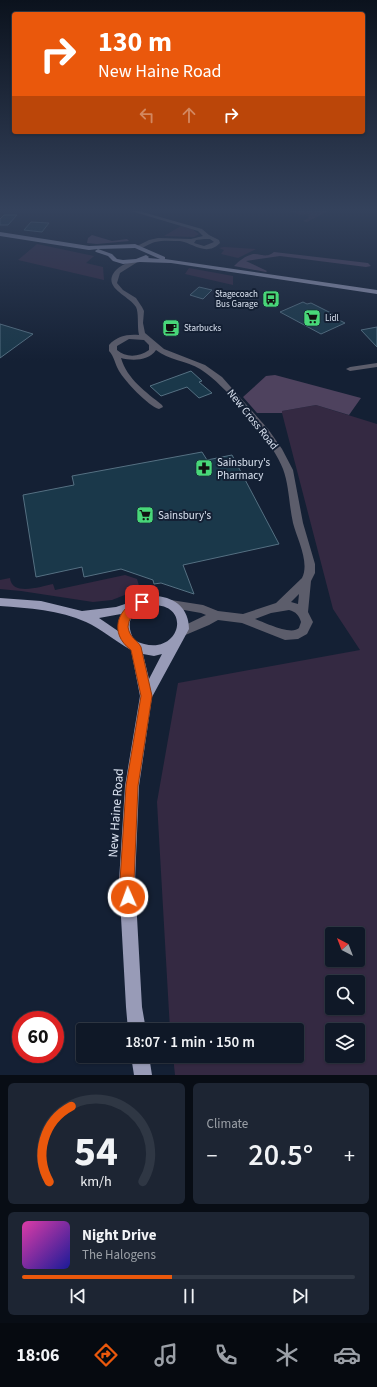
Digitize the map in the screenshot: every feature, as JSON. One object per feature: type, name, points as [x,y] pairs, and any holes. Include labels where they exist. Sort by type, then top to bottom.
[{"type":"main road","points":[[121,261],[137,261]]},
{"type":"main road","points":[[172,261],[377,292]]},
{"type":"main road","points":[[82,615],[122,610],[142,602],[152,600],[162,601],[171,604],[178,609],[184,623],[183,631]]},
{"type":"main road","points":[[0,602],[25,603],[82,615],[104,626],[132,645],[145,650],[155,651],[173,645]]},
{"type":"main road","name":"New Haine Road","points":[[142,602],[131,609],[124,620],[122,627],[124,635],[132,645],[146,696]]},
{"type":"main road","name":"New Haine Road","points":[[136,1023],[127,881],[132,786],[146,696],[173,645],[179,639],[183,631]]},
{"type":"main road","points":[[141,1063],[143,1075]]},
{"type":"street","name":"New Cross Road","points":[[114,261],[118,271],[114,275],[114,283],[121,291],[134,299],[140,306],[140,323],[142,334],[161,351],[202,367],[219,378],[265,431],[278,449],[288,470],[298,524],[310,564],[310,573],[306,581],[303,612],[307,622],[303,631],[298,634],[285,635],[243,618],[216,615],[203,609],[171,604]]},
{"type":"street","points":[[118,271],[134,262]]},
{"type":"street","points":[[140,323],[114,344],[113,351],[116,354],[118,365],[123,370],[127,378],[159,407]]},
{"type":"street","points":[[122,338],[135,336],[146,338]]},
{"type":"street","points":[[123,370],[131,363],[152,351],[153,344]]},
{"type":"street","name":"New Cross Road","points":[[116,354],[128,358],[145,355],[173,356]]},
{"type":"street","points":[[350,369],[377,365]]},
{"type":"street","name":"New Cross Road","points":[[243,618],[277,606],[306,581]]},
{"type":"street","points":[[274,630],[268,621],[271,611],[277,606],[292,605],[303,612]]},
{"type":"street","points":[[183,631],[205,622],[216,615]]},
{"type":"shaded area","points":[[23,261],[88,261],[86,263],[103,267],[104,280]]},
{"type":"shaded area","points":[[240,261],[246,261],[267,271],[266,272],[234,266]]},
{"type":"shaded area","points":[[320,261],[352,261],[368,263],[371,266],[366,267]]},
{"type":"shaded area","points":[[189,268],[233,276],[233,285],[185,274]]},
{"type":"shaded area","points":[[275,375],[361,398],[349,415],[316,405],[282,411],[282,413],[257,413],[243,397],[266,376]]},
{"type":"shaded area","points":[[316,405],[377,424],[377,1075],[175,1075],[174,1063],[304,1063],[304,1023],[170,1023],[157,802],[178,683],[360,650],[333,609],[282,411]]},
{"type":"shaded area","points":[[125,575],[137,579],[140,589],[112,600],[93,602],[0,589],[0,580],[10,578],[12,584],[22,589],[53,584],[55,590]]},
{"type":"building","points":[[199,287],[212,290],[203,299],[190,295]]},
{"type":"building","name":"Lidl","points":[[303,302],[307,304],[311,303],[333,314],[329,315],[345,323],[321,334],[280,312]]},
{"type":"building","points":[[0,324],[33,334],[0,358]]},
{"type":"building","points":[[377,327],[377,347],[361,330]]},
{"type":"building","points":[[191,371],[202,381],[199,382],[212,393],[199,398],[187,387],[161,396],[150,386]]},
{"type":"building","name":"Sainsbury's","points":[[202,452],[207,460],[232,455],[279,544],[183,565],[194,594],[161,583],[154,584],[153,580],[121,569],[84,577],[82,567],[36,577],[23,495],[74,485],[72,476]]},
{"type":"place","name":"Stagecoach Bus Garage","points":[[271,299]]},
{"type":"place","name":"Lidl","points":[[312,318]]},
{"type":"place","name":"Starbucks","points":[[171,328]]},
{"type":"place","name":"Sainsbury's Pharmacy","points":[[204,468]]},
{"type":"place","name":"Sainsbury's","points":[[145,515]]},
{"type":"route","points":[[128,897],[127,881],[132,786],[146,696],[136,647],[129,642],[124,635],[122,627],[128,612],[134,606],[142,602]]}]
